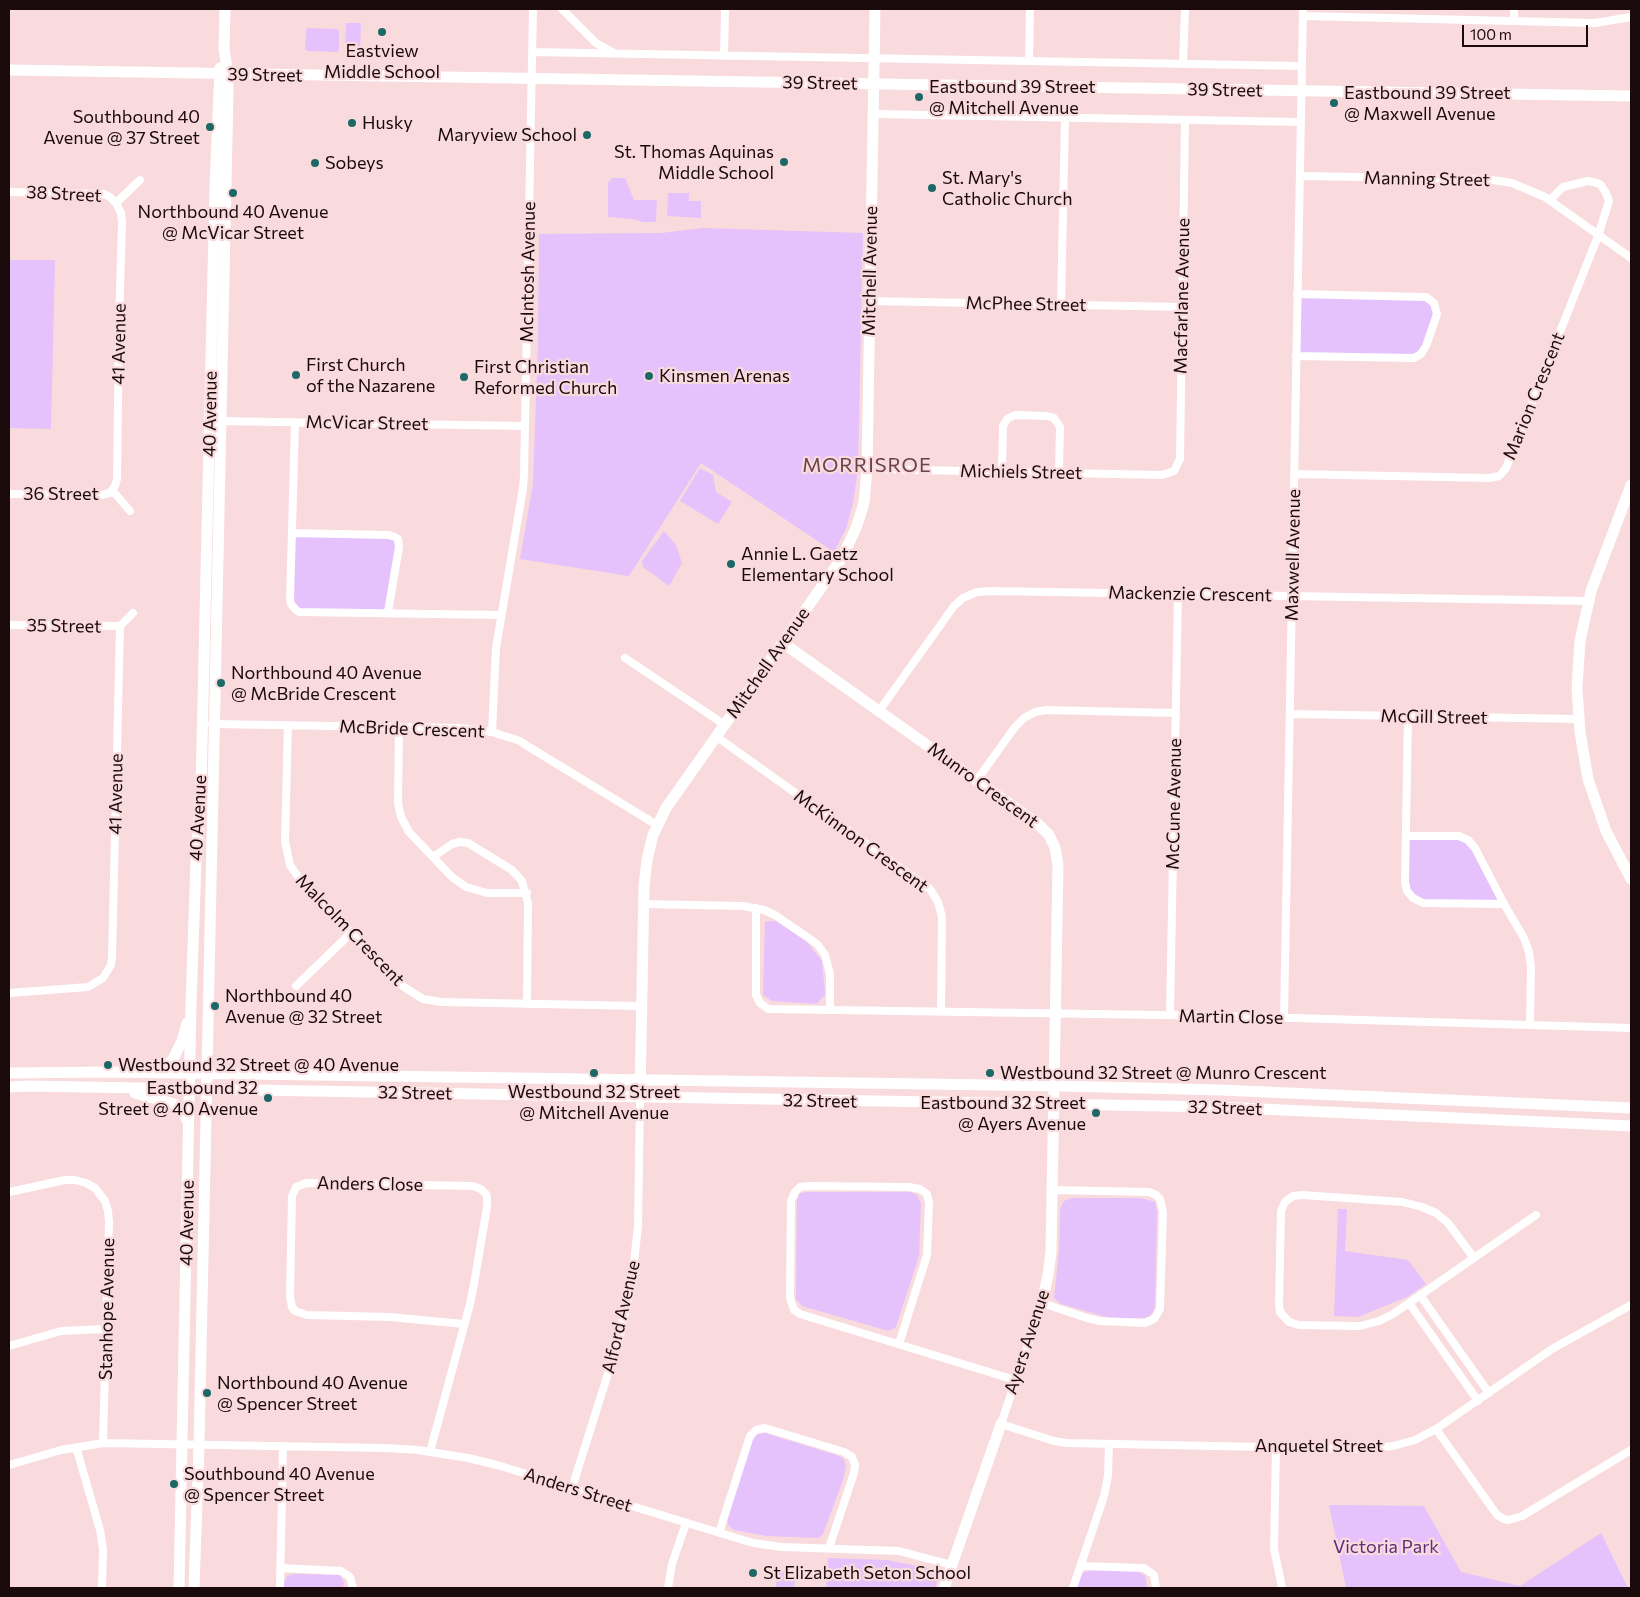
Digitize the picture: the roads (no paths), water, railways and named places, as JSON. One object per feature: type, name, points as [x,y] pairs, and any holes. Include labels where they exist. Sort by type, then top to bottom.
[{"type":"main road","name":"40 Avenue","points":[[194,1588],[207,1090],[208,724],[225,9]]},
{"type":"main road","name":"Mitchell Avenue","points":[[640,1080],[643,904],[647,860],[657,825],[666,808],[842,558],[859,522],[864,503],[867,469],[875,9]]},
{"type":"main road","name":"39 Street","points":[[9,70],[1631,96]]},
{"type":"main road","points":[[1631,485],[1608,542],[1588,601],[1582,627],[1576,688],[1584,761],[1595,802],[1610,838],[1631,879]]},
{"type":"main road","name":"Munro Crescent","points":[[783,643],[976,780],[1045,830],[1049,835],[1055,848],[1058,865],[1054,1086]]},
{"type":"main road","name":"40 Avenue","points":[[179,1588],[191,1004],[196,862],[201,786],[208,724]]},
{"type":"main road","points":[[150,1073],[164,1067],[172,1060],[182,1041],[191,1004]]},
{"type":"main road","name":"32 Street","points":[[9,1073],[72,1072],[1054,1086],[1231,1090],[1631,1108]]},
{"type":"main road","name":"Alford Avenue","points":[[640,1080],[640,1098]]},
{"type":"main road","name":"Ayers Avenue","points":[[1042,1303],[1051,1252],[1054,1086]]},
{"type":"main road","name":"32 Street","points":[[9,1087],[1218,1107],[1631,1126]]},
{"type":"main road","points":[[116,1088],[174,1104],[184,1114],[189,1127]]},
{"type":"main road","name":"Ayers Avenue","points":[[944,1588],[1000,1424]]},
{"type":"street","name":"McIntosh Avenue","points":[[492,732],[494,662],[523,488],[533,9]]},
{"type":"street","points":[[562,9],[596,43],[616,54]]},
{"type":"street","points":[[724,56],[725,9]]},
{"type":"street","points":[[1029,61],[1030,9]]},
{"type":"street","points":[[1184,9],[1184,63]]},
{"type":"street","points":[[1514,9],[1514,21]]},
{"type":"street","points":[[1303,13],[1595,23],[1631,17]]},
{"type":"street","name":"Maxwell Avenue","points":[[1284,1018],[1303,13]]},
{"type":"street","name":"39 Street","points":[[532,52],[1302,66]]},
{"type":"street","name":"39 Street","points":[[874,114],[1300,122]]},
{"type":"street","points":[[1061,304],[1065,118]]},
{"type":"street","name":"Macfarlane Avenue","points":[[1174,471],[1180,459],[1185,120]]},
{"type":"street","name":"Manning Street","points":[[1300,176],[1496,180],[1512,183],[1528,188],[1550,200],[1631,258]]},
{"type":"street","points":[[116,202],[140,180]]},
{"type":"street","points":[[1550,200],[1560,189],[1566,186],[1588,181],[1601,185],[1609,201],[1598,236]]},
{"type":"street","name":"38 Street","points":[[9,192],[99,193],[110,197],[116,202]]},
{"type":"street","name":"41 Avenue","points":[[112,490],[116,486],[117,479],[122,222],[121,213],[116,202]]},
{"type":"street","name":"Marion Crescent","points":[[1294,474],[1490,478],[1499,476],[1506,468],[1598,236]]},
{"type":"street","points":[[1296,356],[1414,358],[1421,354],[1426,346],[1437,314],[1434,304],[1426,297],[1297,294]]},
{"type":"street","name":"McPhee Street","points":[[870,301],[1182,307]]},
{"type":"street","points":[[1002,471],[1003,426],[1007,419],[1015,416],[1047,416],[1054,418],[1060,427],[1059,472]]},
{"type":"street","name":"McVicar Street","points":[[215,421],[525,426]]},
{"type":"street","points":[[295,422],[290,600],[296,610],[299,612],[501,614]]},
{"type":"street","name":"Michiels Street","points":[[867,469],[1162,475],[1174,471]]},
{"type":"street","points":[[112,490],[130,511]]},
{"type":"street","name":"36 Street","points":[[9,494],[101,495],[112,490]]},
{"type":"street","points":[[292,533],[389,535],[396,537],[399,547],[388,612]]},
{"type":"street","name":"Mackenzie Crescent","points":[[879,711],[954,606],[970,594],[990,591],[1588,601]]},
{"type":"street","name":"McCune Avenue","points":[[1170,1015],[1178,594]]},
{"type":"street","points":[[120,626],[133,613]]},
{"type":"street","name":"35 Street","points":[[9,625],[120,626]]},
{"type":"street","name":"41 Avenue","points":[[9,993],[88,987],[103,978],[108,971],[112,957],[120,626]]},
{"type":"street","points":[[625,658],[725,725]]},
{"type":"street","points":[[976,780],[1015,726],[1035,712],[1046,710],[1175,713]]},
{"type":"street","name":"McGill Street","points":[[1290,714],[1578,719]]},
{"type":"street","points":[[1408,716],[1407,892],[1412,898],[1423,903],[1504,904]]},
{"type":"street","name":"McBride Crescent","points":[[208,724],[461,728],[492,732],[512,738],[529,747],[657,825]]},
{"type":"street","name":"Malcolm Crescent","points":[[288,725],[285,841],[293,870],[301,881],[398,982],[423,999],[441,1002],[641,1006]]},
{"type":"street","points":[[399,727],[399,809],[404,825],[409,832],[458,882],[486,893],[527,893]]},
{"type":"street","name":"McKinnon Crescent","points":[[717,737],[930,889],[938,902],[942,917],[941,1011]]},
{"type":"street","points":[[1407,836],[1459,836],[1468,840],[1475,848],[1524,938],[1529,952],[1531,967],[1530,1024]]},
{"type":"street","points":[[433,858],[452,844],[468,843],[516,873],[522,880],[527,893],[528,903],[527,1004]]},
{"type":"street","points":[[643,904],[743,906],[770,912],[781,918],[813,941],[822,950],[827,960],[830,974],[830,1010]]},
{"type":"street","name":"Martin Close","points":[[756,908],[756,996],[760,1003],[768,1009],[1170,1015],[1631,1028]]},
{"type":"street","points":[[296,986],[352,933]]},
{"type":"street","name":"Alford Avenue","points":[[572,1488],[621,1332],[632,1280],[638,1226],[640,1098]]},
{"type":"street","name":"Stanhope Avenue","points":[[9,1192],[65,1180],[75,1180],[95,1188],[107,1206],[109,1216],[103,1443]]},
{"type":"street","name":"Anders Close","points":[[430,1452],[464,1324],[474,1284],[487,1207],[487,1198],[484,1191],[477,1187],[463,1186],[306,1183],[296,1187],[292,1196],[290,1297],[295,1311],[307,1315],[390,1317],[464,1324]]},
{"type":"street","points":[[899,1344],[927,1255],[929,1203],[927,1194],[920,1189],[910,1187],[800,1187],[795,1192],[791,1201],[790,1298],[792,1307],[800,1314],[1015,1380]]},
{"type":"street","points":[[1042,1303],[1087,1318],[1109,1322],[1150,1322],[1157,1317],[1160,1309],[1163,1212],[1160,1200],[1156,1195],[1142,1191],[1052,1190]]},
{"type":"street","points":[[1474,1258],[1454,1230],[1441,1217],[1430,1210],[1413,1204],[1302,1195],[1293,1196],[1285,1202],[1281,1211],[1280,1312],[1285,1319],[1299,1325],[1366,1325],[1386,1318],[1409,1303],[1420,1295],[1474,1258],[1536,1215]]},
{"type":"street","points":[[1420,1295],[1490,1393]]},
{"type":"street","name":"Ayers Avenue","points":[[1000,1424],[1042,1303]]},
{"type":"street","points":[[1409,1303],[1478,1401]]},
{"type":"street","name":"Anquetel Street","points":[[1000,1424],[1066,1443],[1383,1448],[1415,1440],[1436,1429],[1552,1349],[1631,1305]]},
{"type":"street","points":[[9,1346],[61,1331],[106,1329]]},
{"type":"street","points":[[1442,1351],[1454,1342]]},
{"type":"street","points":[[719,1533],[750,1436],[756,1430],[765,1428],[844,1452],[852,1458],[855,1465],[854,1473],[829,1548]]},
{"type":"street","points":[[1436,1429],[1497,1515],[1504,1519],[1522,1516],[1630,1452]]},
{"type":"street","name":"Anders Street","points":[[9,1465],[76,1447],[103,1443],[385,1448],[430,1452],[483,1461],[686,1524],[763,1545],[900,1551],[952,1566]]},
{"type":"street","points":[[1073,1588],[1104,1496],[1109,1444]]},
{"type":"street","points":[[280,1588],[283,1446]]},
{"type":"street","points":[[76,1447],[100,1530],[103,1549],[102,1588]]},
{"type":"street","points":[[1276,1447],[1274,1549],[1282,1587]]},
{"type":"street","points":[[668,1588],[672,1564],[686,1524]]},
{"type":"street","points":[[1081,1566],[1144,1568],[1154,1575],[1156,1588]]},
{"type":"street","points":[[280,1568],[341,1570],[350,1577],[353,1588]]},
{"type":"place","name":"Eastview Middle School","points":[[382,32]]},
{"type":"place","name":"Eastbound 39 Street @ Mitchell Avenue","points":[[919,97]]},
{"type":"place","name":"Eastbound 39 Street @ Maxwell Avenue","points":[[1334,103]]},
{"type":"place","name":"Husky","points":[[352,123]]},
{"type":"place","name":"Southbound 40 Avenue @ 37 Street","points":[[210,127]]},
{"type":"place","name":"Maryview School","points":[[587,135]]},
{"type":"place","name":"St. Thomas Aquinas Middle School","points":[[784,162]]},
{"type":"place","name":"Sobeys","points":[[315,163]]},
{"type":"place","name":"St. Mary's Catholic Church","points":[[932,188]]},
{"type":"place","name":"Northbound 40 Avenue @ McVicar Street","points":[[233,193]]},
{"type":"place","name":"First Church of the Nazarene","points":[[296,375]]},
{"type":"place","name":"Kinsmen Arenas","points":[[649,376]]},
{"type":"place","name":"First Christian Reformed Church","points":[[464,377]]},
{"type":"place","name":"Annie L. Gaetz Elementary School","points":[[731,564]]},
{"type":"place","name":"Northbound 40 Avenue @ McBride Crescent","points":[[221,683]]},
{"type":"place","name":"Northbound 40 Avenue @ 32 Street","points":[[215,1006]]},
{"type":"place","name":"Westbound 32 Street @ 40 Avenue","points":[[108,1065]]},
{"type":"place","name":"Westbound 32 Street @ Mitchell Avenue","points":[[594,1073]]},
{"type":"place","name":"Westbound 32 Street @ Munro Crescent","points":[[990,1073]]},
{"type":"place","name":"Eastbound 32 Street @ 40 Avenue","points":[[268,1098]]},
{"type":"place","name":"Eastbound 32 Street @ Ayers Avenue","points":[[1096,1113]]},
{"type":"place","name":"Northbound 40 Avenue @ Spencer Street","points":[[207,1393]]},
{"type":"place","name":"Southbound 40 Avenue @ Spencer Street","points":[[174,1484]]},
{"type":"place","name":"St Elizabeth Seton School","points":[[753,1573]]},
{"type":"district","name":"MORRISROE","points":[[867,465]]},
{"type":"park label","name":"Victoria Park","points":[[1386,1547]]}]
